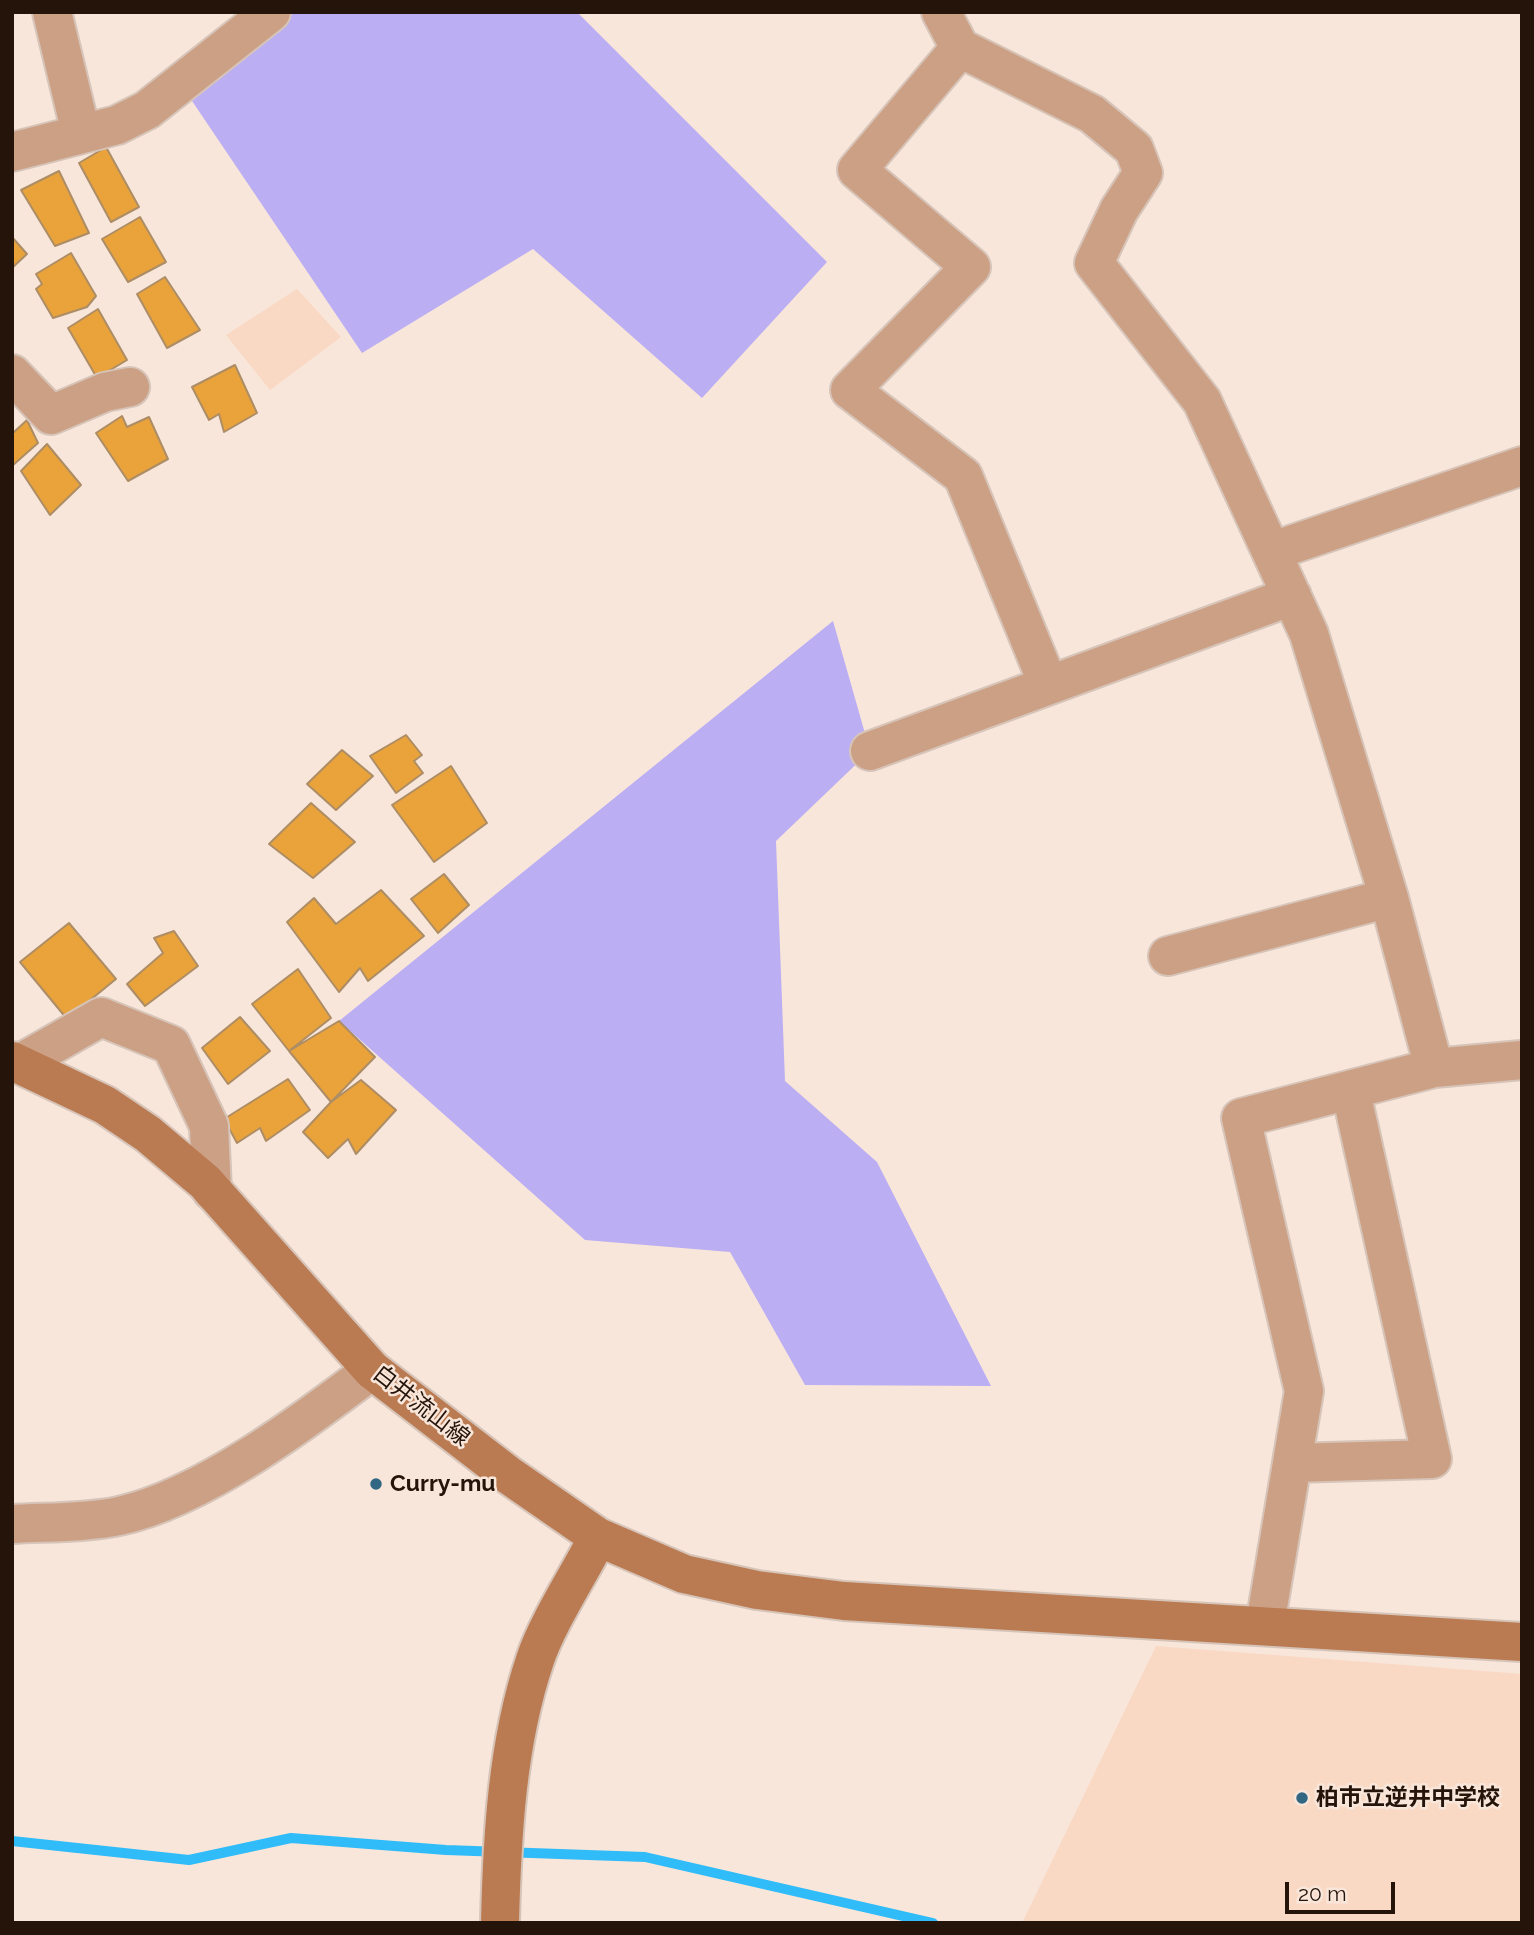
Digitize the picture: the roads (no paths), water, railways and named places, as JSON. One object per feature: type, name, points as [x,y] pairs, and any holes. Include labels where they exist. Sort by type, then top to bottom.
[{"type":"main road","name":"白井流山線","points":[[16,1063],[105,1105],[148,1134],[212,1191],[309,1303],[372,1370],[507,1474],[598,1537],[684,1574],[757,1590],[844,1601],[1522,1642]]},
{"type":"main road","points":[[500,1923],[502,1871],[515,1739],[535,1658],[598,1537]]},
{"type":"street","points":[[52,12],[81,133]]},
{"type":"street","points":[[941,12],[960,48],[1092,114],[1134,149],[1143,173],[1119,210],[1094,263],[1202,401],[1309,634],[1389,898],[1434,1068]]},
{"type":"street","points":[[12,152],[117,125],[147,110],[268,13]]},
{"type":"street","points":[[960,48],[858,170],[971,267],[850,390],[963,476],[1048,684]]},
{"type":"street","points":[[12,374],[51,415],[105,392],[130,387]]},
{"type":"street","points":[[1273,551],[1522,466]]},
{"type":"street","points":[[870,751],[1292,596]]},
{"type":"street","points":[[1168,956],[1389,898]]},
{"type":"street","points":[[16,1063],[101,1017],[171,1045],[209,1126],[212,1191]]},
{"type":"street","points":[[1265,1625],[1304,1391],[1241,1118],[1350,1092],[1434,1068],[1522,1060]]},
{"type":"street","points":[[1292,1462],[1432,1459],[1350,1092]]},
{"type":"street","points":[[12,1524],[119,1516],[187,1491],[304,1422],[372,1370]]},
{"type":"waterway","points":[[12,1841],[189,1860],[291,1838],[446,1850],[645,1857],[933,1923]]},
{"type":"place","name":"Curry-mu","points":[[376,1484]]},
{"type":"place","name":"柏市立逆井中学校","points":[[1302,1798]]}]
